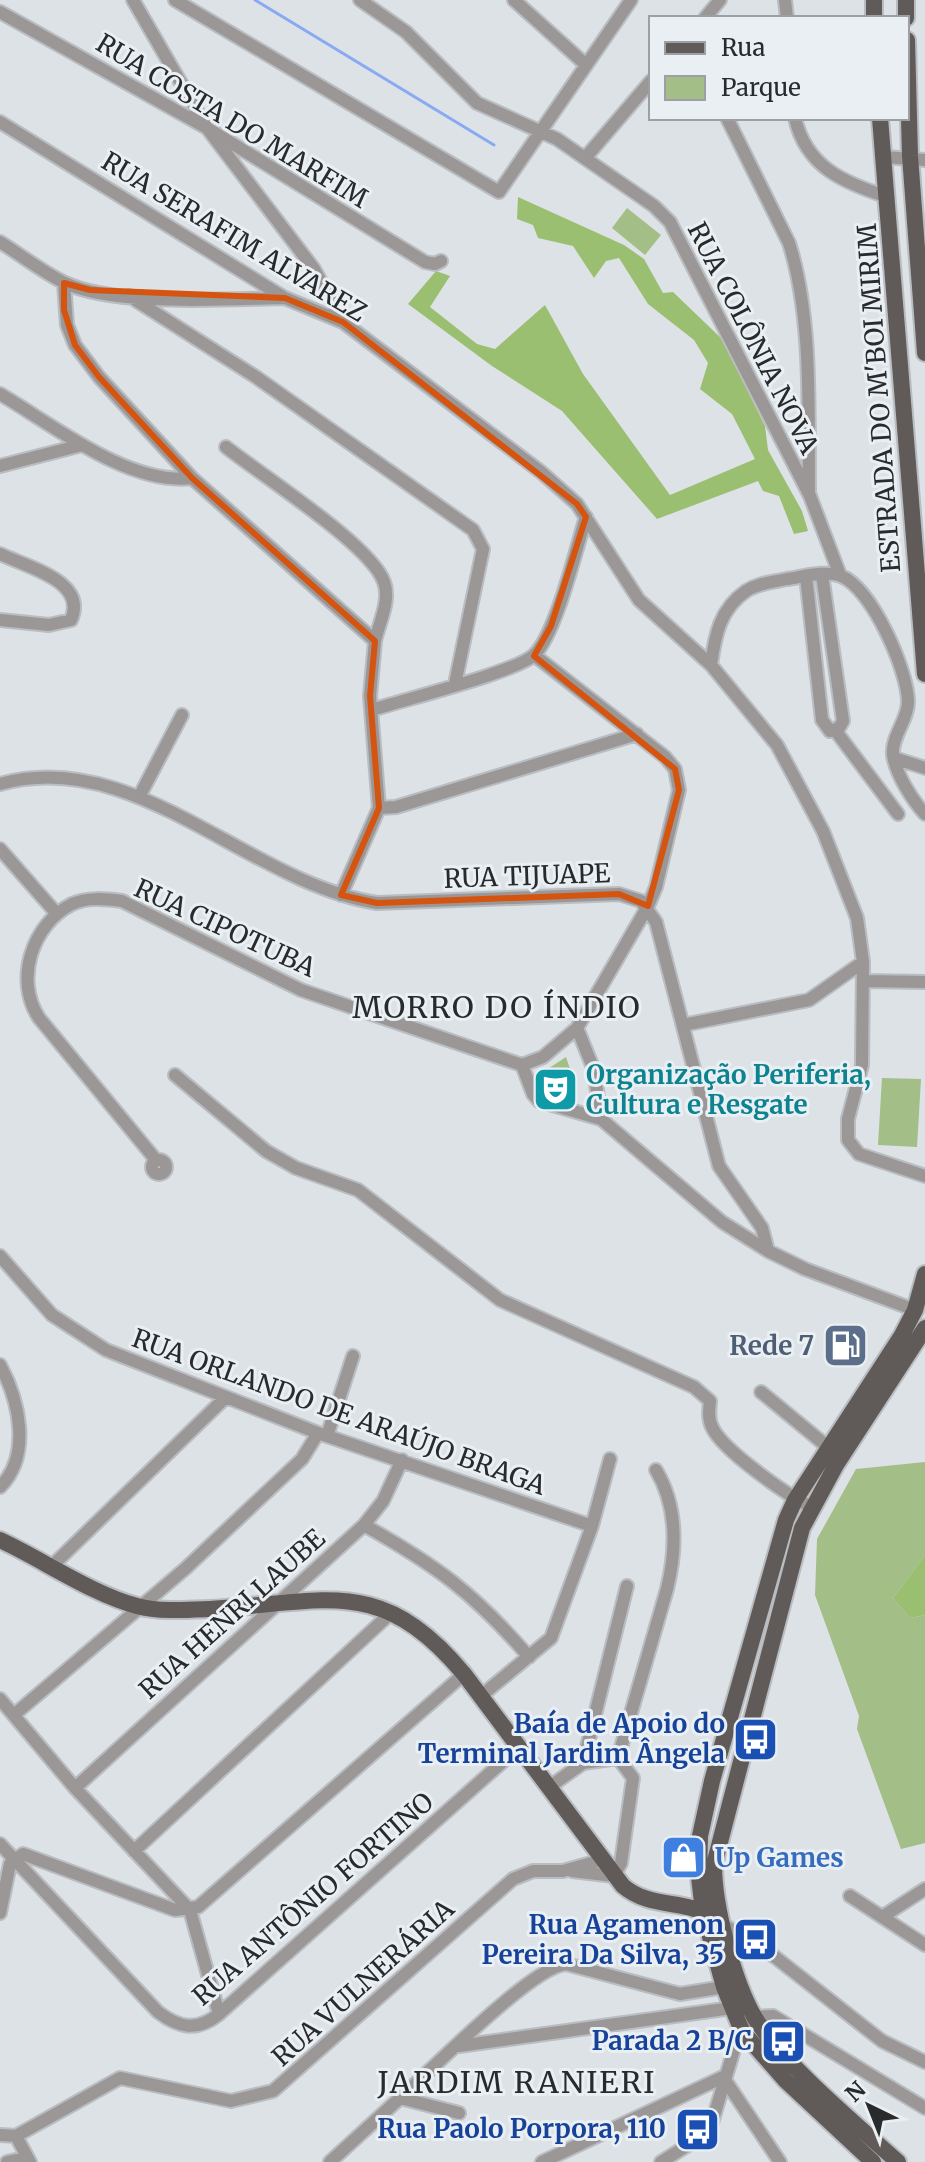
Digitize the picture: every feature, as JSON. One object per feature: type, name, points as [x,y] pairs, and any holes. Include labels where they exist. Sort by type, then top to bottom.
[{"type":"main road","name":"ESTRADA DO M'BOI MIRIM","points":[[909,61],[918,158],[925,353]]},
{"type":"main road","name":"ESTRADA DO M'BOI MIRIM","points":[[880,120],[925,674]]},
{"type":"main road","points":[[898,2162],[807,2076],[754,2017],[724,1925],[714,1882],[714,1865],[794,1552],[803,1504],[829,1448],[879,1373],[915,1310],[925,1274]]},
{"type":"main road","points":[[873,2162],[786,2081],[742,2031],[724,1987],[703,1911],[699,1848],[712,1781],[777,1546],[925,1328]]},
{"type":"main road","points":[[0,1540],[138,1606],[199,1609],[276,1602],[364,1603],[392,1612],[424,1631],[464,1674],[614,1876],[632,1894],[650,1903],[703,1911],[724,1925]]},
{"type":"street","points":[[133,0],[207,128],[314,269],[343,322]]},
{"type":"street","points":[[175,0],[498,191],[631,0]]},
{"type":"street","name":"RUA COLÔNIA NOVA","points":[[360,0],[406,32],[477,103],[541,132],[586,157],[654,206],[670,222],[810,496],[840,575]]},
{"type":"street","points":[[514,0],[585,64]]},
{"type":"street","points":[[707,16],[720,0]]},
{"type":"street","name":"RUA COSTA DO MARFIM","points":[[0,12],[207,128],[425,262],[435,264],[441,261]]},
{"type":"street","points":[[586,157],[649,83]]},
{"type":"street","points":[[728,120],[789,243],[795,263],[803,325],[810,496]]},
{"type":"street","points":[[796,120],[809,153],[827,172],[888,197]]},
{"type":"street","name":"RUA SERAFIM ALVAREZ","points":[[0,122],[285,298],[343,322],[566,493],[586,517],[623,581],[639,600],[711,665],[777,745],[823,831],[857,918],[863,962],[862,1065],[848,1119],[848,1140],[859,1154],[925,1176]]},
{"type":"street","points":[[884,157],[918,158]]},
{"type":"street","points":[[0,242],[64,283],[129,296],[285,298]]},
{"type":"street","points":[[64,283],[64,310],[75,345],[192,478],[375,641]]},
{"type":"street","points":[[129,296],[256,377],[473,530],[483,549],[455,684]]},
{"type":"street","points":[[0,394],[82,445],[153,478],[192,478]]},
{"type":"street","points":[[0,466],[82,445]]},
{"type":"street","points":[[226,447],[368,556],[385,583],[386,594],[370,677],[379,808],[341,895]]},
{"type":"street","points":[[372,710],[534,655],[551,626],[586,517]]},
{"type":"street","points":[[0,554],[67,587],[75,601],[71,620],[49,625],[0,620]]},
{"type":"street","points":[[806,576],[822,720],[827,730],[835,730],[843,721],[822,575]]},
{"type":"street","points":[[711,665],[719,623],[734,599],[752,587],[806,576],[840,575],[874,607],[907,691],[907,712],[893,750],[894,758],[925,814]]},
{"type":"street","points":[[534,655],[637,734],[675,769],[679,790],[656,887],[648,906],[577,1028],[543,1057],[522,1065],[533,1094],[539,1101],[601,1119],[722,1222],[768,1251],[805,1269],[915,1310]]},
{"type":"street","points":[[139,797],[182,715]]},
{"type":"street","points":[[835,730],[898,814]]},
{"type":"street","points":[[379,808],[396,807],[637,734]]},
{"type":"street","points":[[894,758],[925,768]]},
{"type":"street","name":"RUA TIJUAPE","points":[[0,784],[27,779],[76,779],[139,797],[280,872],[341,895],[377,903],[619,894],[634,897],[648,906]]},
{"type":"street","points":[[0,849],[57,914],[36,941],[29,961],[27,978],[33,1009],[156,1160]]},
{"type":"street","name":"RUA CIPOTUBA","points":[[57,914],[83,901],[122,901],[301,990],[522,1065]]},
{"type":"street","points":[[648,906],[656,922],[719,1166],[762,1228],[768,1251]]},
{"type":"street","points":[[683,1025],[809,1000],[863,962]]},
{"type":"street","points":[[864,981],[925,982]]},
{"type":"street","points":[[577,1028],[594,1070],[601,1119]]},
{"type":"street","points":[[175,1075],[266,1151],[296,1168],[358,1190],[500,1300],[694,1387],[710,1401],[710,1420],[714,1432],[769,1482],[803,1504]]},
{"type":"street","name":"RUA ORLANDO DE ARAÚJO BRAGA","points":[[0,1256],[47,1310],[74,1332],[106,1350],[322,1434],[592,1526]]},
{"type":"street","points":[[15,1714],[186,1568],[302,1459],[322,1434],[353,1356]]},
{"type":"street","points":[[0,1365],[15,1396],[17,1410],[14,1471],[0,1487]]},
{"type":"street","points":[[761,1392],[829,1448]]},
{"type":"street","points":[[53,1565],[225,1398]]},
{"type":"street","points":[[481,1696],[551,1638],[592,1526],[610,1459]]},
{"type":"street","name":"RUA HENRI LAUBE","points":[[75,1788],[364,1525],[383,1501],[402,1460]]},
{"type":"street","points":[[618,1758],[674,1562],[670,1505],[656,1470]]},
{"type":"street","points":[[364,1525],[456,1581],[529,1657]]},
{"type":"street","points":[[583,1763],[627,1586]]},
{"type":"street","points":[[134,1851],[392,1612]]},
{"type":"street","points":[[0,1913],[8,1870],[14,1859],[23,1854],[175,1910],[190,1910],[205,1903],[464,1674]]},
{"type":"street","points":[[0,1699],[75,1788],[190,1910],[219,2014]]},
{"type":"street","name":"RUA ANTÔNIO FORTINO","points":[[0,1844],[158,2012],[186,2027],[209,2022],[219,2014],[518,1748]]},
{"type":"street","points":[[548,1788],[583,1763],[618,1758]]},
{"type":"street","points":[[614,1876],[621,1863],[633,1778],[618,1758]]},
{"type":"street","name":"RUA VULNERÁRIA","points":[[569,1870],[602,1860]]},
{"type":"street","name":"RUA VULNERÁRIA","points":[[16,2136],[120,2078],[231,2101],[273,2091],[513,1879],[533,1871],[569,1870],[614,1876]]},
{"type":"street","points":[[882,1917],[925,1889]]},
{"type":"street","points":[[850,1896],[925,1945]]},
{"type":"street","points":[[724,1925],[775,1957],[882,2041],[925,2062]]},
{"type":"street","points":[[330,2162],[526,1986],[554,1965],[566,1964],[680,1994],[724,1987]]},
{"type":"street","points":[[680,1994],[683,2015]]},
{"type":"street","points":[[459,2046],[732,2008]]},
{"type":"street","points":[[661,2162],[694,2142],[711,2126],[723,2077],[742,2031],[754,2017],[773,2016],[925,2108]]},
{"type":"street","points":[[542,2162],[723,2077]]},
{"type":"street","points":[[723,2077],[780,2162]]},
{"type":"street","points":[[400,2098],[459,2113]]},
{"type":"street","points":[[0,2135],[16,2136],[28,2160],[7,2162]]},
{"type":"highlighted area","points":[[64,283],[90,290],[285,298],[343,322],[577,504],[586,517],[551,626],[534,656],[675,769],[679,790],[648,906],[619,894],[377,903],[341,895],[379,808],[370,696],[375,641],[192,478],[99,377],[75,345],[64,310]]},
{"type":"green space","points":[[518,197],[624,245],[644,259],[663,293],[673,292],[722,339],[765,426],[768,450],[802,511],[808,531],[794,534],[779,496],[763,491],[758,481],[657,519],[562,411],[492,366],[408,304],[436,271],[450,276],[430,307],[477,344],[495,349],[545,305],[583,374],[670,495],[755,459],[732,414],[700,389],[708,363],[694,340],[648,304],[619,258],[606,261],[594,278],[573,246],[538,238],[533,225],[517,219]]},
{"type":"green space","points":[[627,208],[661,235],[645,255],[612,228]]},
{"type":"green space","points":[[566,1057],[576,1095],[548,1090],[540,1074]]},
{"type":"green space","points":[[882,1078],[921,1079],[917,1147],[878,1145]]},
{"type":"green space","points":[[925,1462],[925,1555],[893,1598],[910,1618],[925,1615],[925,1843],[901,1849],[857,1729],[859,1716],[815,1595],[817,1539],[856,1469]]},
{"type":"green space","points":[[925,1555],[925,1615],[910,1618],[893,1598]]},
{"type":"waterway","points":[[255,0],[494,145]]},
{"type":"place","name":"Organização Periferia, Cultura e Resgate","points":[[555,1090]]},
{"type":"place","name":"Rede 7","points":[[845,1346]]},
{"type":"place","name":"Baía de Apoio do Terminal Jardim Ângela","points":[[756,1739]]},
{"type":"place","name":"Up Games","points":[[684,1858]]},
{"type":"place","name":"Rua Agamenon Pereira Da Silva, 35","points":[[755,1940]]},
{"type":"place","name":"Parada 2 B/C","points":[[783,2041]]},
{"type":"place","name":"Rua Paolo Porpora, 110","points":[[697,2129]]},
{"type":"district","name":"MORRO DO ÍNDIO","points":[[497,1008]]},
{"type":"district","name":"JARDIM RANIERI","points":[[517,2083]]}]
